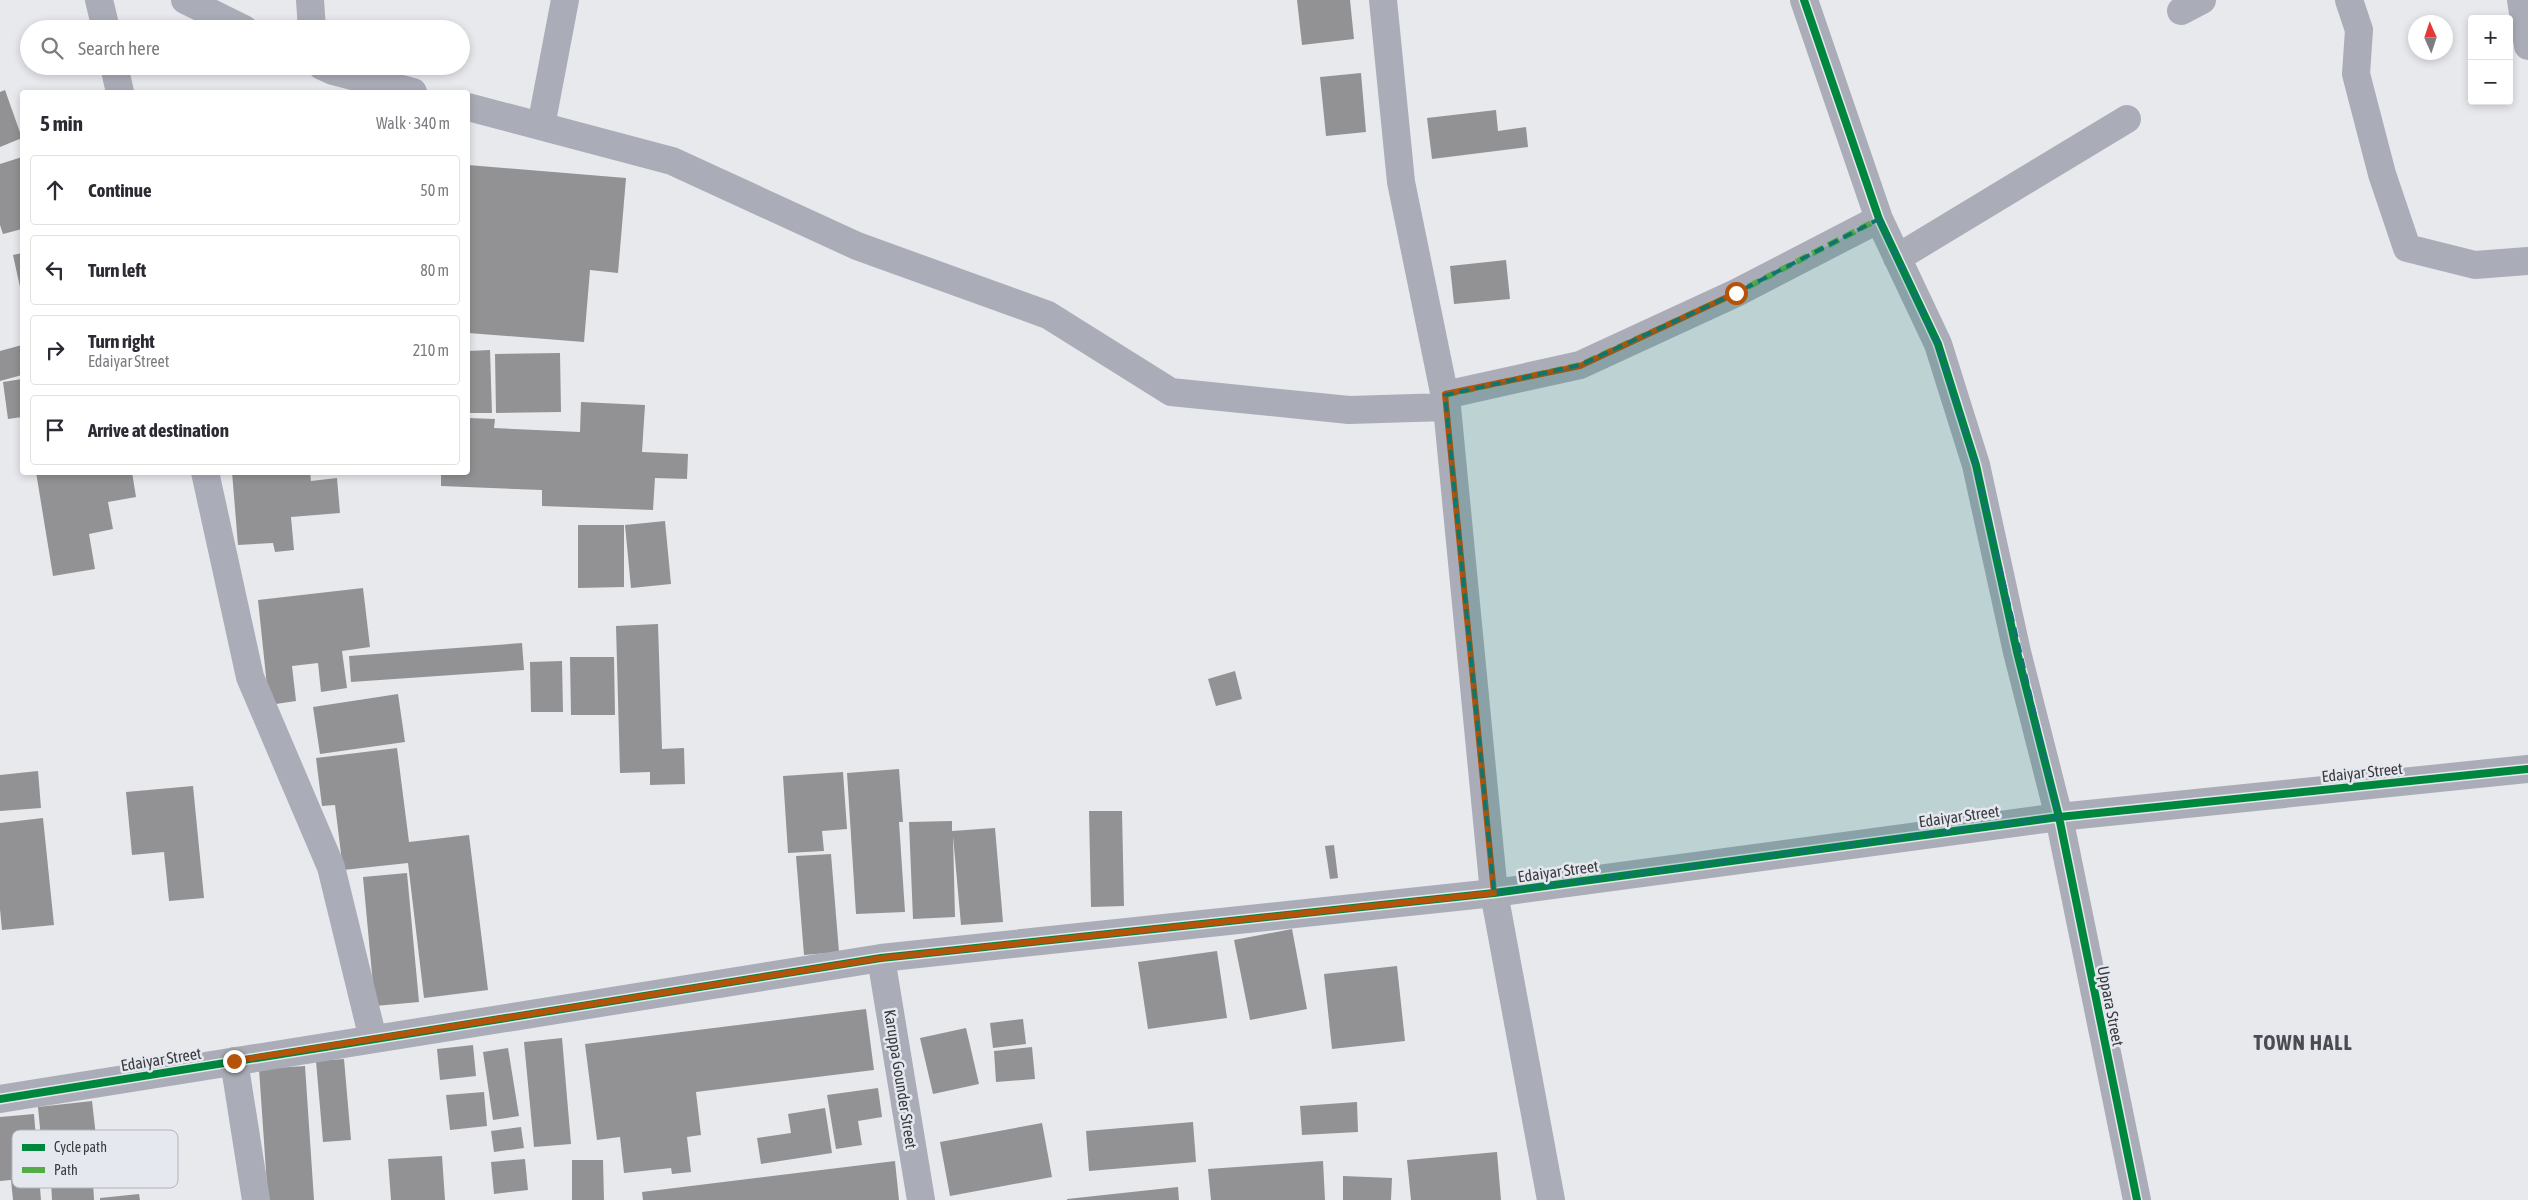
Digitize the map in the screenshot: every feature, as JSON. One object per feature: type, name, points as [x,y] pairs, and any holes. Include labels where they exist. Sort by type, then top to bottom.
[{"type":"street","points":[[99,0],[104,20]]},
{"type":"street","points":[[185,0],[226,20]]},
{"type":"street","points":[[310,0],[311,20]]},
{"type":"street","points":[[541,126],[565,0]]},
{"type":"street","points":[[1383,0],[1401,182],[1446,401],[1494,893],[1551,1200]]},
{"type":"street","name":"Uppara Street","points":[[1804,0],[1879,219],[1938,344],[1976,465],[2017,652],[2059,816],[2137,1200]]},
{"type":"street","points":[[2350,0],[2358,30],[2356,74],[2382,174],[2408,248],[2475,265],[2528,261]]},
{"type":"street","points":[[2521,0],[2528,46]]},
{"type":"street","points":[[116,75],[120,90]]},
{"type":"street","points":[[354,75],[406,90]]},
{"type":"street","points":[[470,108],[672,161],[857,246],[1048,315],[1172,392],[1349,410],[1446,401],[1580,366],[1736,293],[1879,219]]},
{"type":"street","points":[[1898,258],[2127,119]]},
{"type":"street","points":[[206,475],[250,677],[331,867],[373,1039]]},
{"type":"street","name":"Edaiyar Street","points":[[0,1099],[882,958],[1494,893],[2059,816],[2528,769]]},
{"type":"street","name":"Karuppa Gounder Street","points":[[882,958],[921,1200]]},
{"type":"street","points":[[234,1061],[256,1200]]},
{"type":"highlighted area","points":[[1879,219],[1938,344],[1976,465],[2059,817],[1494,893],[1445,395],[1580,365],[1736,293]]},
{"type":"building","points":[[1297,0],[1350,0],[1354,39],[1302,45]]},
{"type":"building","points":[[1361,73],[1366,132],[1326,136],[1320,77]]},
{"type":"building","points":[[5,90],[20,132],[20,139],[0,147],[0,92]]},
{"type":"building","points":[[1496,110],[1498,131],[1526,127],[1528,147],[1432,159],[1427,118]]},
{"type":"building","points":[[20,158],[20,230],[3,234],[0,225],[0,164]]},
{"type":"building","points":[[470,165],[626,178],[618,273],[590,270],[584,342],[470,333]]},
{"type":"building","points":[[20,253],[20,287],[13,255]]},
{"type":"building","points":[[1506,260],[1510,299],[1454,304],[1450,266]]},
{"type":"building","points":[[20,346],[20,376],[0,381],[0,351]]},
{"type":"building","points":[[490,350],[492,413],[470,413],[470,351]]},
{"type":"building","points":[[560,353],[561,412],[496,413],[495,354]]},
{"type":"building","points":[[20,379],[20,417],[8,419],[3,382]]},
{"type":"building","points":[[581,402],[645,405],[642,452],[688,454],[687,479],[655,478],[653,510],[542,506],[542,490],[441,486],[441,475],[470,475],[470,418],[495,419],[494,428],[580,432]]},
{"type":"building","points":[[36,475],[132,475],[136,497],[108,502],[113,529],[89,534],[95,569],[53,576]]},
{"type":"building","points":[[232,475],[310,475],[311,481],[337,478],[340,513],[291,517],[294,550],[275,552],[273,543],[238,545]]},
{"type":"building","points":[[665,521],[671,584],[631,588],[625,525]]},
{"type":"building","points":[[578,525],[624,525],[624,587],[578,588]]},
{"type":"building","points":[[363,588],[370,647],[342,651],[347,688],[321,692],[318,663],[292,666],[296,701],[269,705],[258,600]]},
{"type":"building","points":[[658,624],[662,749],[684,748],[685,784],[650,785],[650,772],[620,773],[616,626]]},
{"type":"building","points":[[522,643],[524,670],[351,682],[349,656]]},
{"type":"building","points":[[570,657],[614,657],[615,715],[571,715]]},
{"type":"building","points":[[562,661],[563,712],[531,712],[530,662]]},
{"type":"building","points":[[1235,671],[1242,699],[1216,706],[1208,679]]},
{"type":"building","points":[[398,694],[405,742],[320,754],[313,707]]},
{"type":"building","points":[[397,748],[409,842],[469,835],[488,990],[424,998],[408,863],[343,870],[335,805],[322,806],[316,758]]},
{"type":"building","points":[[899,769],[903,822],[899,822],[905,912],[856,914],[847,773]]},
{"type":"building","points":[[38,771],[41,808],[0,811],[0,775]]},
{"type":"building","points":[[843,772],[847,829],[822,831],[824,851],[788,853],[783,776]]},
{"type":"building","points":[[193,786],[204,898],[169,901],[164,852],[132,855],[126,792]]},
{"type":"building","points":[[1089,811],[1122,811],[1124,906],[1091,907]]},
{"type":"building","points":[[43,818],[54,925],[2,930],[0,909],[0,823]]},
{"type":"building","points":[[952,821],[952,831],[995,828],[1003,922],[961,925],[953,836],[955,917],[913,919],[909,822]]},
{"type":"building","points":[[1334,845],[1338,878],[1330,879],[1325,846]]},
{"type":"building","points":[[831,854],[839,952],[804,955],[796,856]]},
{"type":"building","points":[[407,873],[419,1002],[375,1006],[363,877]]},
{"type":"building","points":[[1292,929],[1307,1009],[1250,1020],[1234,940]]},
{"type":"building","points":[[1217,951],[1227,1018],[1148,1029],[1138,962]]},
{"type":"building","points":[[1397,966],[1405,1041],[1332,1049],[1324,974]]},
{"type":"building","points":[[866,1009],[874,1070],[696,1092],[701,1135],[687,1137],[691,1172],[672,1174],[671,1168],[624,1173],[620,1137],[597,1140],[585,1044]]},
{"type":"building","points":[[1023,1019],[1026,1044],[993,1048],[990,1023]]},
{"type":"building","points":[[966,1028],[979,1084],[933,1094],[920,1038]]},
{"type":"building","points":[[562,1038],[571,1144],[534,1147],[524,1042]]},
{"type":"building","points":[[473,1045],[476,1076],[440,1080],[437,1049]]},
{"type":"building","points":[[1032,1047],[1035,1079],[996,1082],[994,1051]]},
{"type":"building","points":[[508,1048],[519,1116],[493,1120],[483,1052]]},
{"type":"building","points":[[344,1059],[351,1140],[323,1142],[316,1061]]},
{"type":"building","points":[[305,1066],[314,1200],[268,1200],[259,1069]]},
{"type":"building","points":[[878,1088],[882,1117],[858,1121],[862,1145],[836,1149],[827,1095]]},
{"type":"building","points":[[484,1092],[487,1126],[450,1130],[446,1095]]},
{"type":"building","points":[[92,1101],[95,1130],[40,1130],[38,1107]]},
{"type":"building","points":[[1357,1102],[1358,1132],[1302,1135],[1300,1106]]},
{"type":"building","points":[[825,1108],[832,1153],[761,1164],[757,1138],[791,1133],[788,1114]]},
{"type":"building","points":[[34,1114],[35,1130],[12,1130],[12,1188],[40,1188],[41,1200],[13,1200],[11,1180],[0,1181],[0,1117]]},
{"type":"building","points":[[1193,1122],[1196,1162],[1089,1171],[1086,1131]]},
{"type":"building","points":[[1042,1123],[1052,1177],[950,1196],[940,1142]]},
{"type":"building","points":[[521,1127],[524,1148],[494,1152],[491,1131]]},
{"type":"building","points":[[1497,1152],[1501,1200],[1411,1200],[1407,1160]]},
{"type":"building","points":[[442,1156],[445,1200],[391,1200],[388,1159]]},
{"type":"building","points":[[525,1159],[528,1190],[494,1194],[491,1162]]},
{"type":"building","points":[[572,1160],[603,1160],[604,1200],[572,1200]]},
{"type":"building","points":[[895,1161],[899,1200],[643,1200],[642,1192]]},
{"type":"building","points":[[1323,1161],[1325,1200],[1211,1200],[1208,1169]]},
{"type":"building","points":[[1343,1176],[1392,1178],[1391,1200],[1343,1200]]},
{"type":"building","points":[[1178,1187],[1179,1200],[1067,1200],[1067,1199]]},
{"type":"building","points":[[51,1188],[93,1188],[94,1200],[52,1200]]},
{"type":"building","points":[[139,1194],[140,1200],[100,1200],[100,1198]]},
{"type":"marked path","points":[[1445,395],[1580,365],[1736,293],[1879,219]]},
{"type":"cycle path","points":[[1804,0],[1879,219],[1938,344],[1976,465],[2017,652],[2059,817],[2137,1200]]},
{"type":"cycle path","points":[[0,1099],[881,958],[1494,893],[2059,817],[2528,769]]},
{"type":"district","name":"TOWN HALL","points":[[2303,1042]]},
{"type":"route","points":[[234,1061],[882,958],[1494,893],[1445,394],[1580,366],[1736,293]]}]
